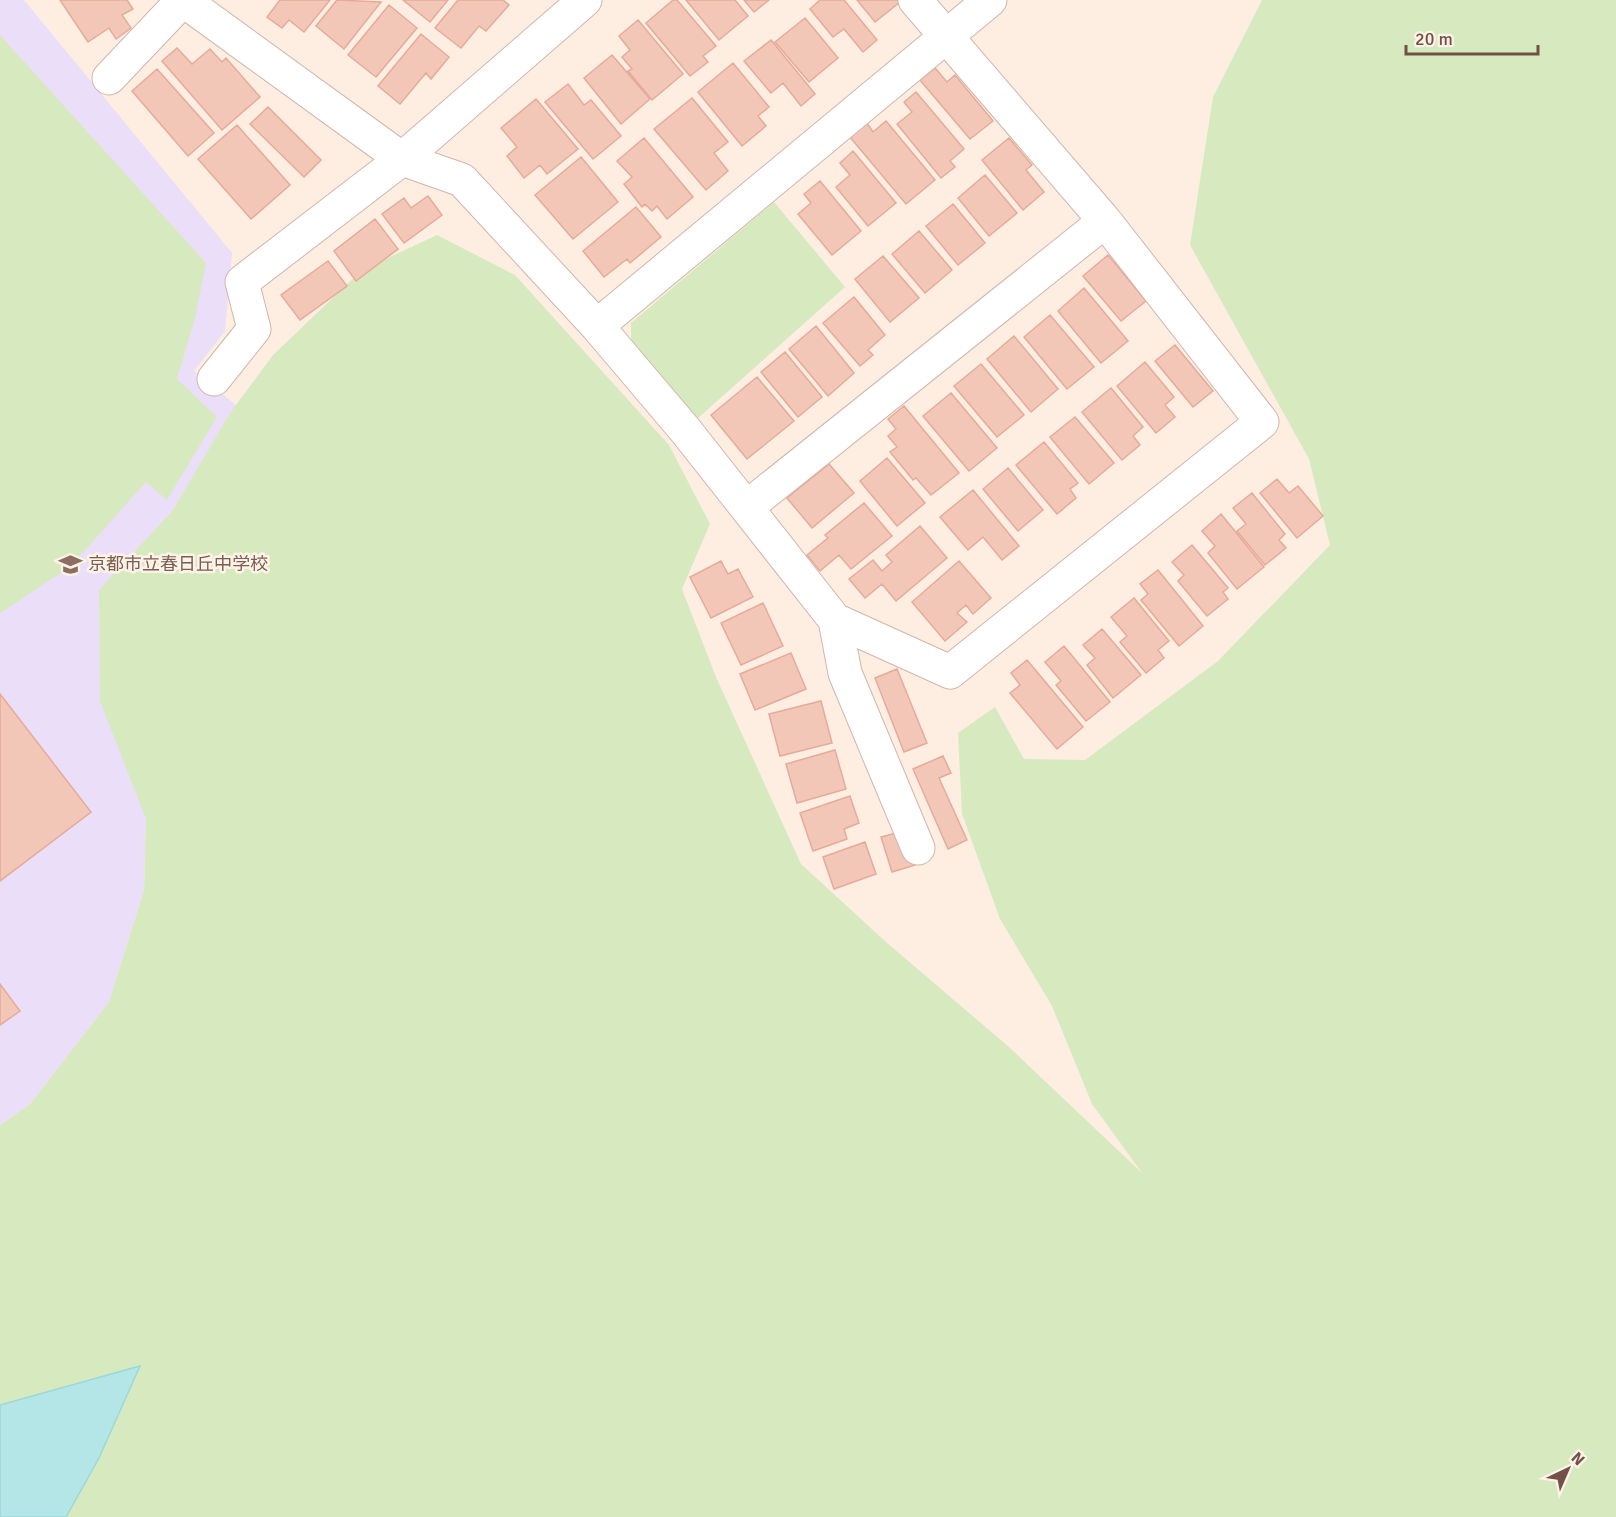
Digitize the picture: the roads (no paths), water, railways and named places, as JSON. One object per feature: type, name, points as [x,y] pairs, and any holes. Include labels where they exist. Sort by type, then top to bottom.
[{"type":"street","points":[[109,78],[183,0],[402,159],[462,180],[597,326],[747,507],[835,620],[845,673],[918,848]]},
{"type":"street","points":[[214,379],[254,329],[242,282],[402,159],[585,0]]},
{"type":"street","points":[[835,620],[950,672],[1262,422],[1105,221],[915,0]]},
{"type":"street","points":[[597,326],[990,0]]},
{"type":"street","points":[[747,507],[1105,221]]},
{"type":"water","points":[[140,1366],[99,1458],[66,1517],[0,1517],[0,1405]]},
{"type":"place","name":"京都市立春日丘中学校","points":[[70,564]]}]
